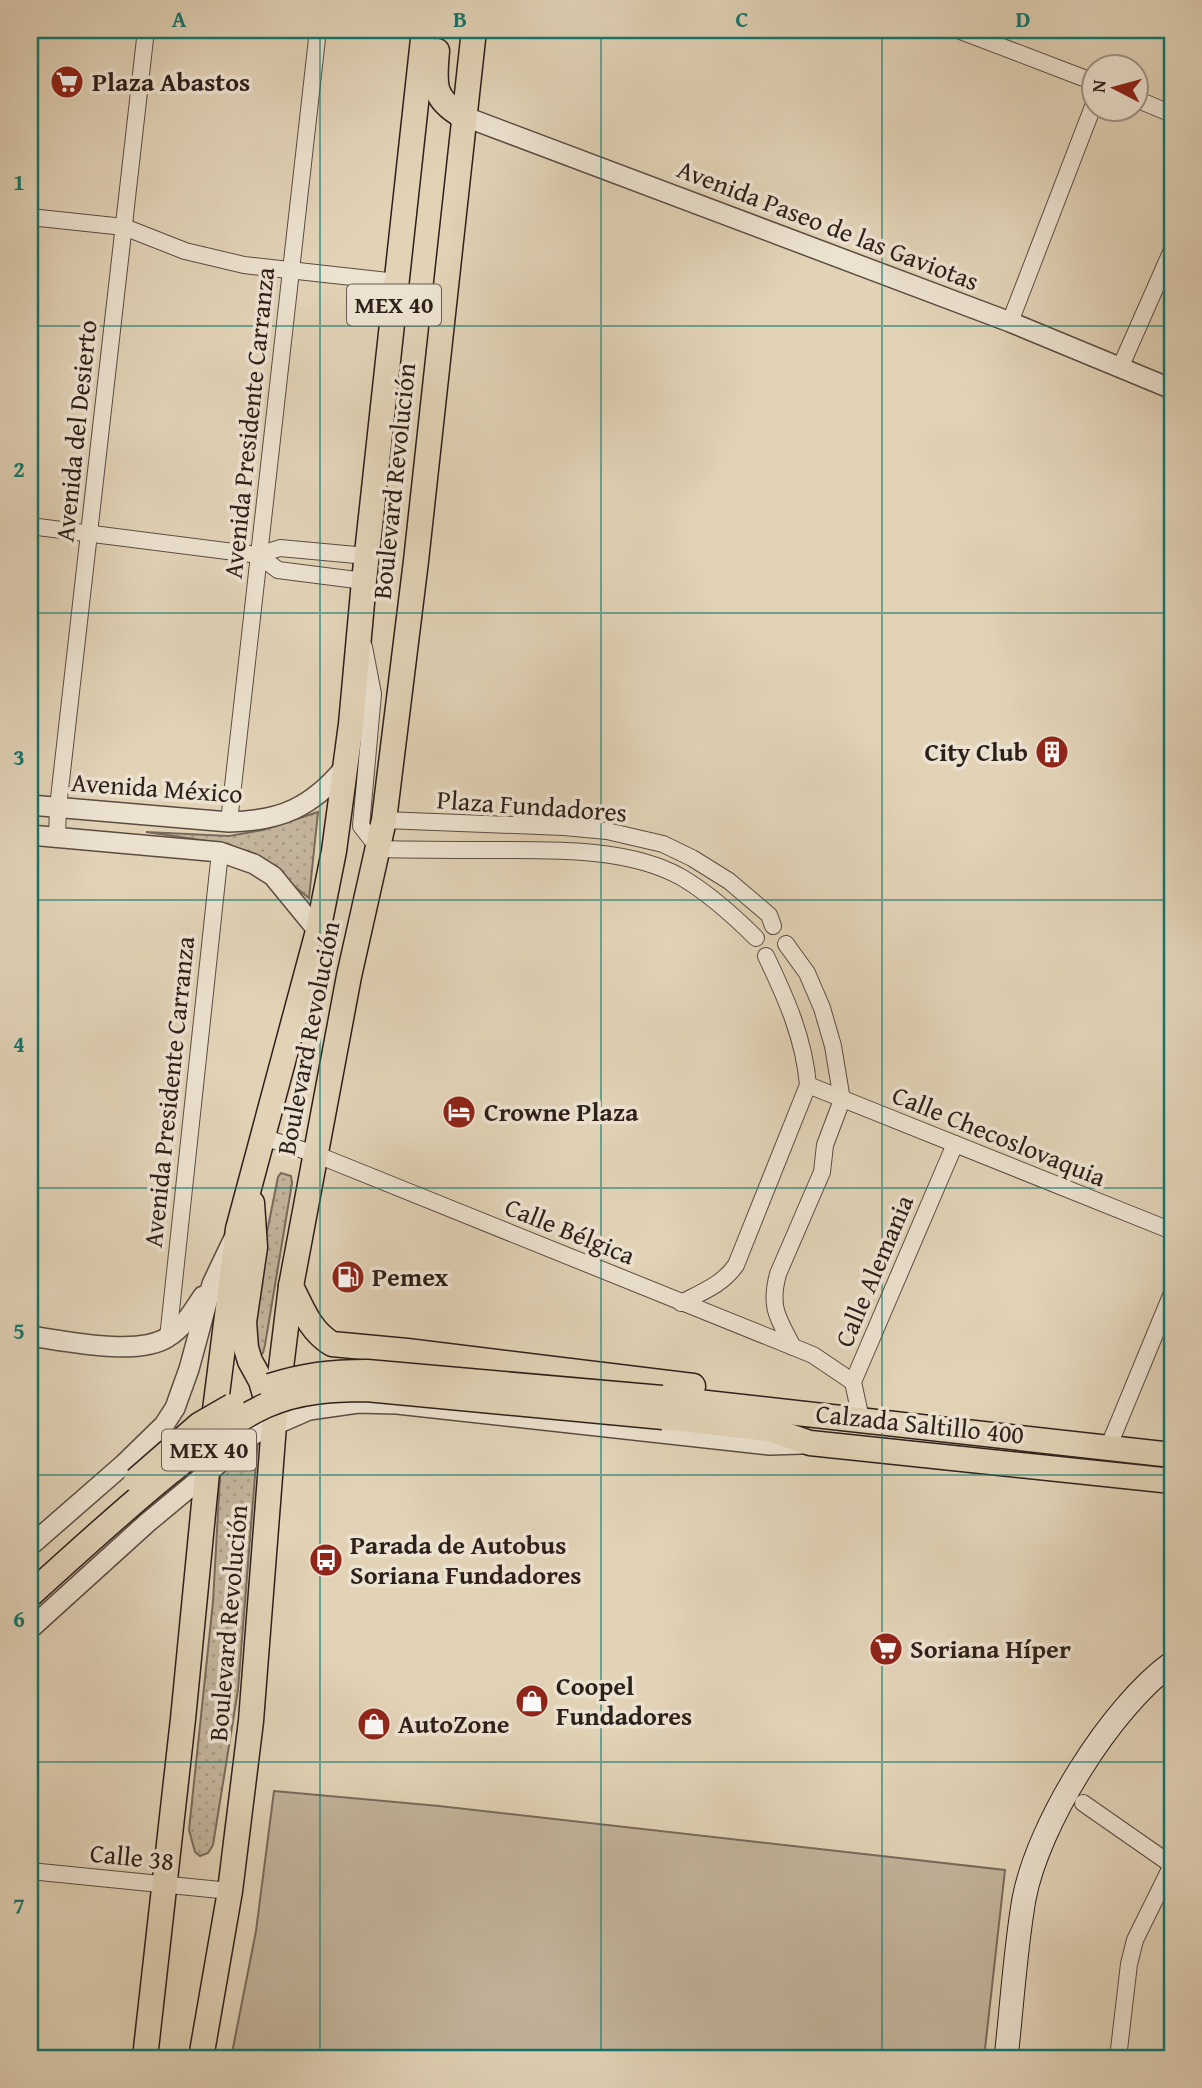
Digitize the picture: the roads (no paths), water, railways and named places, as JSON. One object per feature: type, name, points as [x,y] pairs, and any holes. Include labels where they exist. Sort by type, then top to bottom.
[{"type":"main road","name":"MEX 40","points":[[145,2058],[207,1473],[238,1229],[318,931],[334,852],[424,30]]},
{"type":"main road","points":[[439,30],[435,85],[444,104],[463,116]]},
{"type":"main road","name":"Boulevard Revolución","points":[[201,2058],[230,1891],[251,1721],[274,1425],[290,1286],[349,976],[384,820],[418,547],[474,30]]},
{"type":"main road","points":[[251,1185],[255,1247],[244,1322],[246,1348],[261,1381],[274,1425]]},
{"type":"main road","points":[[290,1286],[310,1325],[321,1338],[332,1344],[677,1383],[708,1390],[749,1408]]},
{"type":"main road","points":[[358,1403],[353,1393],[352,1374],[360,1355],[369,1348]]},
{"type":"main road","points":[[397,1404],[406,1397],[416,1380],[415,1361],[407,1351]]},
{"type":"main road","points":[[30,1573],[199,1425],[265,1388],[303,1376],[367,1372],[663,1408]]},
{"type":"main road","points":[[30,1595],[148,1490],[215,1435],[269,1404],[304,1394],[339,1389],[663,1408]]},
{"type":"main road","name":"Calzada Saltillo 400","points":[[663,1408],[749,1408],[1172,1455]]},
{"type":"main road","name":"Calzada Saltillo 400","points":[[663,1408],[769,1429],[810,1443],[1172,1481]]},
{"type":"main road","points":[[1006,2058],[1024,1898],[1041,1845],[1068,1792],[1122,1712],[1172,1663]]},
{"type":"street","name":"Avenida del Desierto","points":[[57,837],[58,807],[146,30]]},
{"type":"street","name":"Avenida Presidente Carranza","points":[[229,822],[318,30]]},
{"type":"street","points":[[958,30],[1080,77]]},
{"type":"street","points":[[1150,105],[1172,114]]},
{"type":"street","name":"Avenida Paseo de las Gaviotas","points":[[463,116],[1010,322],[1172,389]]},
{"type":"street","points":[[1010,322],[1087,122]]},
{"type":"street","points":[[30,217],[124,227],[185,251],[244,265],[397,282]]},
{"type":"street","points":[[1121,368],[1172,250]]},
{"type":"street","points":[[30,526],[258,555],[280,548],[366,569]]},
{"type":"street","points":[[258,555],[278,570],[366,569]]},
{"type":"street","points":[[360,630],[373,694],[360,827],[379,849]]},
{"type":"street","name":"Avenida México","points":[[30,805],[229,822],[256,821],[283,815],[307,804],[328,788],[345,767]]},
{"type":"street","name":"Plaza Fundadores","points":[[384,820],[564,827],[607,831],[663,844],[729,881],[769,915],[773,926]]},
{"type":"street","points":[[563,850],[564,827]]},
{"type":"street","points":[[30,835],[220,852],[254,864],[273,876],[318,931]]},
{"type":"street","name":"Plaza Fundadores","points":[[379,849],[563,850],[633,861],[679,876],[708,894],[756,938]]},
{"type":"street","name":"Avenida Presidente Carranza","points":[[168,1338],[220,852]]},
{"type":"street","points":[[681,1303],[718,1285],[736,1265],[808,1085],[806,1058],[794,1018],[766,956],[757,947],[756,938],[762,929],[773,926],[782,930],[786,944],[807,973],[822,1008],[834,1046],[842,1100],[825,1145],[822,1172],[773,1291],[774,1306],[793,1347]]},
{"type":"street","points":[[766,956],[777,956],[785,949],[786,944]]},
{"type":"street","name":"Calle Checoslovaquia","points":[[808,1085],[1172,1231]]},
{"type":"street","name":"Calle Bélgica","points":[[262,1137],[315,1154],[813,1355],[853,1382]]},
{"type":"street","name":"Calle Alemania","points":[[861,1419],[853,1382],[955,1144]]},
{"type":"street","points":[[30,1336],[125,1347],[146,1347],[168,1338],[184,1324],[212,1284],[238,1229]]},
{"type":"street","points":[[30,1546],[124,1464],[164,1425],[175,1408],[189,1369],[212,1284]]},
{"type":"street","points":[[1108,1448],[1172,1293]]},
{"type":"street","points":[[30,1633],[147,1523],[254,1434],[309,1410],[358,1403],[397,1404],[758,1444],[810,1443]]},
{"type":"street","points":[[124,1464],[139,1468],[152,1479],[157,1494],[156,1510],[147,1523]]},
{"type":"street","points":[[1083,1803],[1172,1865],[1135,1940],[1129,1964],[1118,2058]]},
{"type":"street","name":"Calle 38","points":[[30,1871],[230,1891]]},
{"type":"place","name":"Plaza Abastos","points":[[67,82]]},
{"type":"place","name":"City Club","points":[[1052,752]]},
{"type":"place","name":"Crowne Plaza","points":[[459,1112]]},
{"type":"place","name":"Pemex","points":[[348,1277]]},
{"type":"place","name":"Parada de Autobus Soriana Fundadores","points":[[326,1560]]},
{"type":"place","name":"Soriana Híper","points":[[886,1649]]},
{"type":"place","name":"Coopel Fundadores","points":[[532,1701]]},
{"type":"place","name":"AutoZone","points":[[374,1724]]}]
